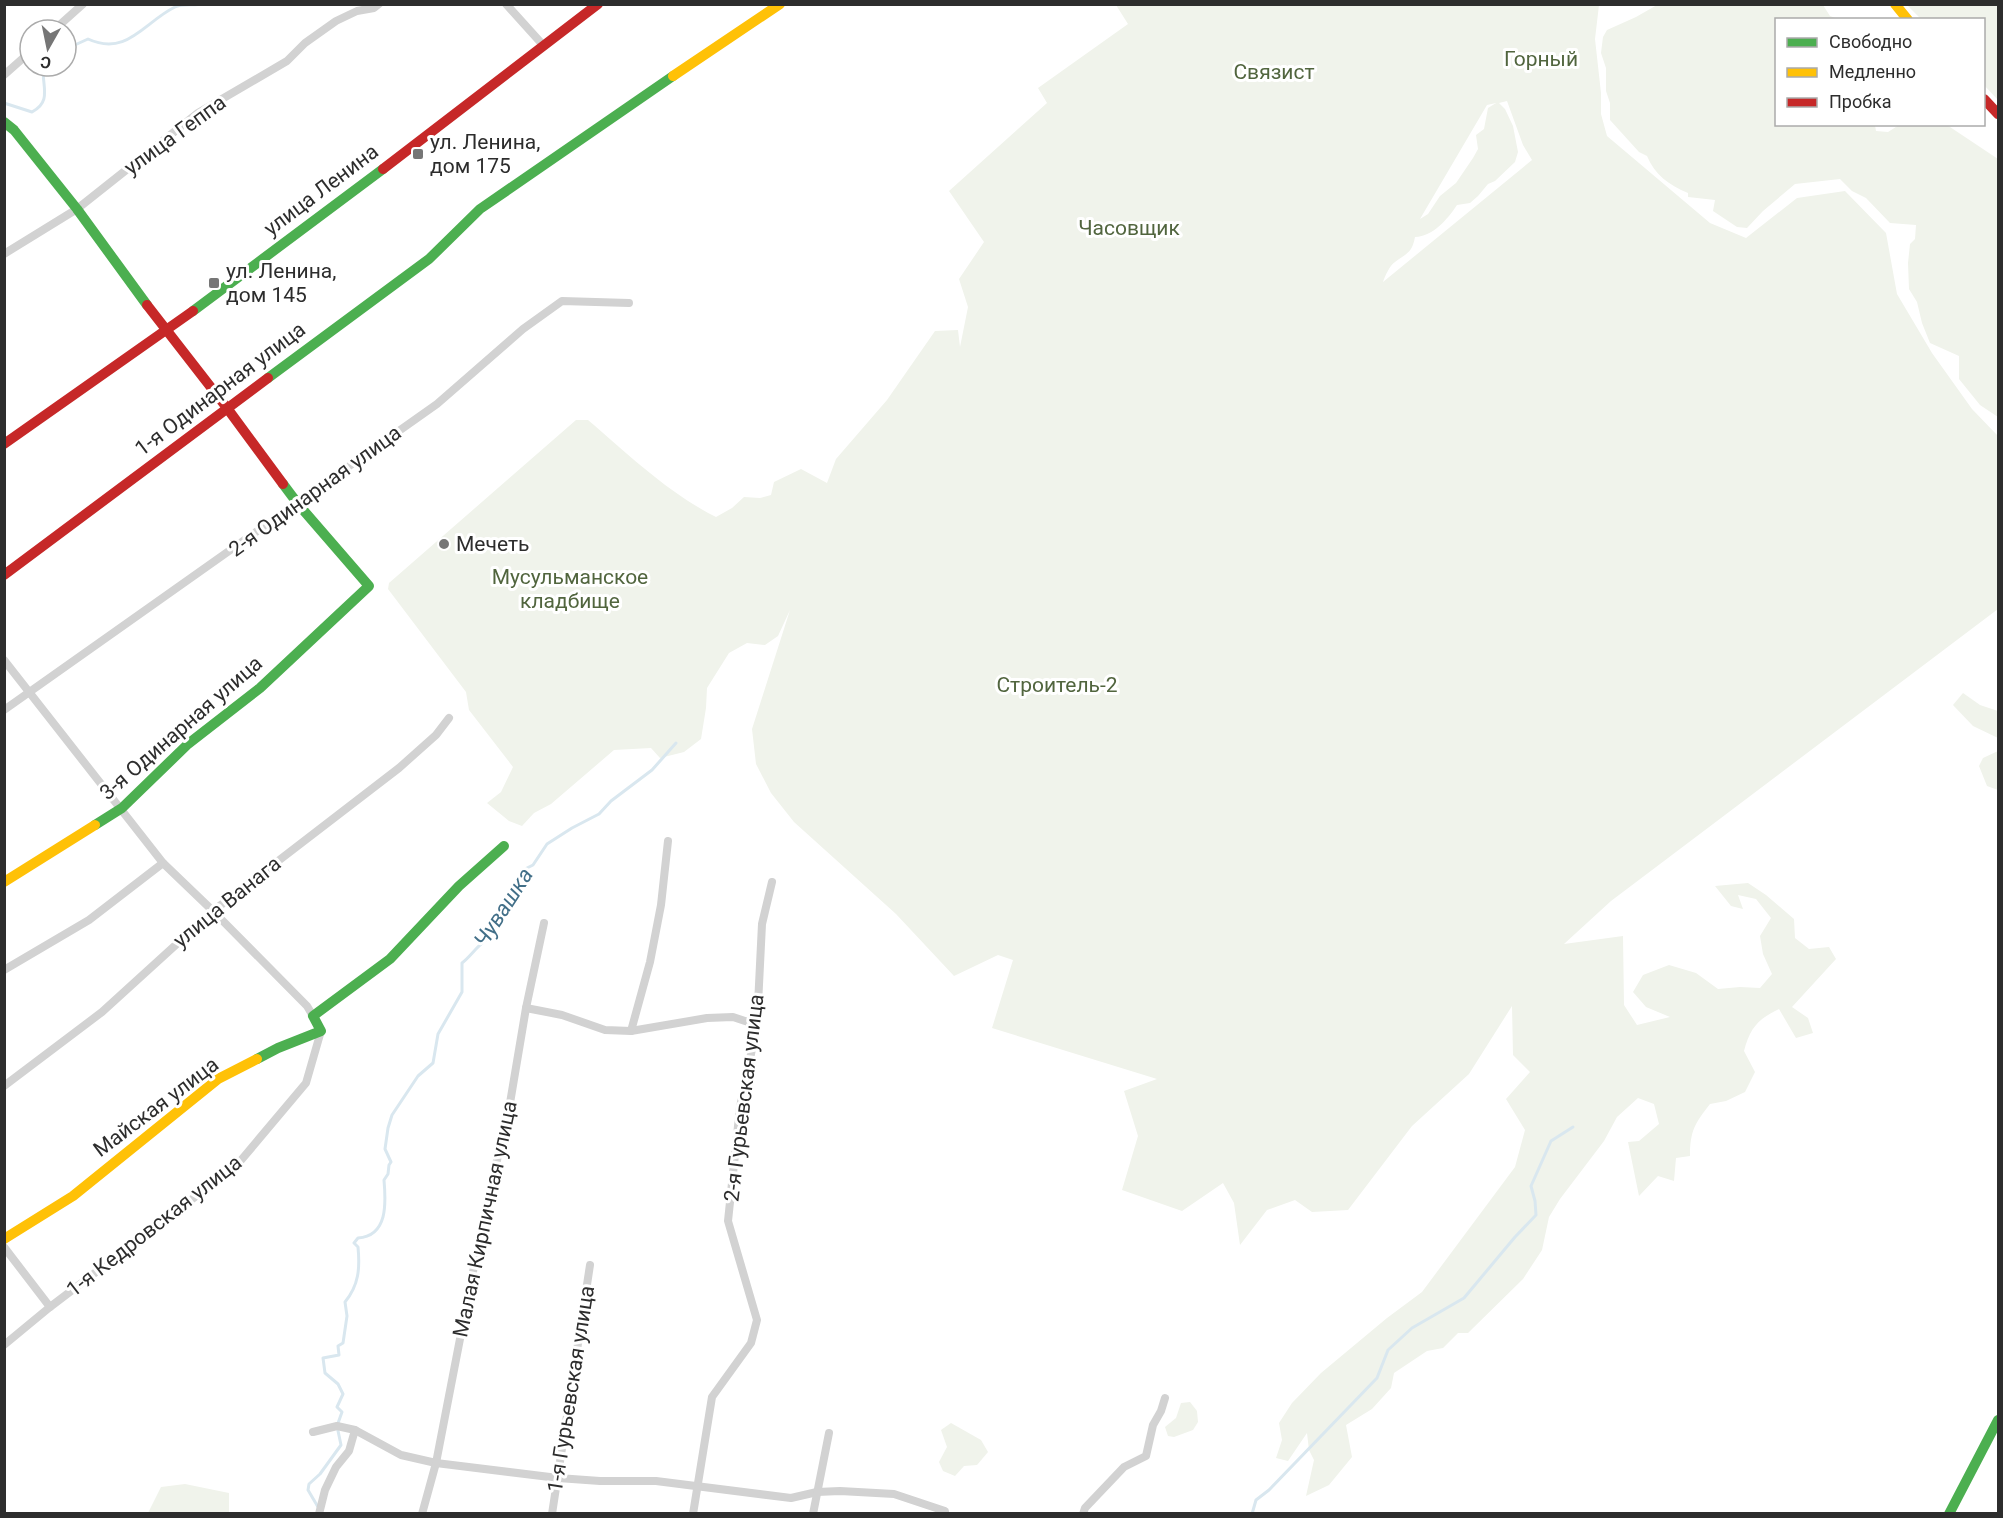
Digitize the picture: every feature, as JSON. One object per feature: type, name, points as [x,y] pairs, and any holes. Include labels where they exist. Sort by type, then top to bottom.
[{"type":"street","points":[[67,18],[83,4]]},
{"type":"street","name":"улица Геппа","points":[[4,255],[77,208],[198,113],[287,61],[305,43],[336,21],[380,4]]},
{"type":"street","points":[[506,4],[543,45]]},
{"type":"street","name":"улица Ленина","points":[[4,444],[165,331],[358,188],[598,4]]},
{"type":"street","name":"1-я Одинарная улица","points":[[4,575],[429,259],[480,209],[780,4]]},
{"type":"street","points":[[1895,4],[1906,18]]},
{"type":"street","points":[[4,75],[18,63]]},
{"type":"street","points":[[1985,101],[1998,114]]},
{"type":"street","points":[[4,122],[9,131],[77,208],[165,331],[298,504]]},
{"type":"street","name":"2-я Одинарная улица","points":[[4,710],[30,694],[437,404],[523,329],[562,302],[629,303]]},
{"type":"street","name":"3-я Одинарная улица","points":[[4,882],[122,808],[188,744],[260,688],[369,586],[298,504]]},
{"type":"street","points":[[4,660],[163,863],[307,1006],[321,1031]]},
{"type":"street","name":"улица Ванага","points":[[4,1086],[102,1012],[213,911],[399,768],[436,735],[449,718]]},
{"type":"street","points":[[631,1031],[657,927],[668,841]]},
{"type":"street","points":[[313,1016],[390,958],[459,886],[504,846]]},
{"type":"street","points":[[4,970],[89,920],[163,863]]},
{"type":"street","name":"2-я Гурьевская улица","points":[[693,1514],[712,1397],[750,1343],[757,1320],[728,1221],[740,1107],[757,1025],[762,924],[772,882]]},
{"type":"street","name":"Малая Кирпичная улица","points":[[422,1514],[436,1463],[483,1220],[509,1109],[526,1008],[544,923]]},
{"type":"street","points":[[526,1008],[562,1015],[605,1030],[631,1031],[707,1018],[733,1017],[757,1025]]},
{"type":"street","name":"Майская улица","points":[[4,1239],[73,1196],[218,1079],[278,1048],[321,1031]]},
{"type":"street","name":"1-я Кедровская улица","points":[[4,1345],[50,1307],[237,1165],[306,1083],[321,1031]]},
{"type":"street","points":[[4,1247],[50,1307]]},
{"type":"street","name":"1-я Гурьевская улица","points":[[552,1514],[590,1265]]},
{"type":"street","points":[[1083,1514],[1085,1508],[1124,1467],[1146,1456],[1153,1425],[1165,1398]]},
{"type":"street","points":[[1949,1514],[1998,1420]]},
{"type":"street","points":[[313,1432],[337,1426],[355,1430],[401,1455],[436,1463],[558,1478],[656,1481],[791,1498],[818,1492],[840,1491],[894,1494],[945,1512]]},
{"type":"street","points":[[319,1514],[325,1490],[336,1467],[348,1451],[355,1430]]},
{"type":"street","points":[[813,1514],[829,1433]]},
{"type":"green space","name":"Строитель-2","points":[[1116,5],[1599,5],[1595,39],[1601,114],[1607,136],[1710,223],[1746,238],[1797,198],[1845,191],[1886,233],[1897,294],[1932,353],[1972,409],[1998,436],[1998,609],[1611,901],[1564,944],[1623,936],[1624,1005],[1637,1025],[1670,1017],[1646,1007],[1633,992],[1643,975],[1669,965],[1696,973],[1718,989],[1760,988],[1772,974],[1763,954],[1760,936],[1771,918],[1756,899],[1738,895],[1743,909],[1731,906],[1715,886],[1748,883],[1794,919],[1795,938],[1809,949],[1829,947],[1836,959],[1792,1007],[1808,1018],[1813,1033],[1796,1038],[1779,1009],[1760,1021],[1752,1030],[1744,1051],[1755,1072],[1745,1092],[1726,1101],[1710,1104],[1694,1128],[1690,1156],[1676,1158],[1674,1181],[1658,1176],[1639,1196],[1628,1142],[1639,1141],[1659,1124],[1654,1104],[1638,1098],[1617,1117],[1604,1141],[1549,1217],[1542,1250],[1523,1279],[1468,1333],[1458,1333],[1443,1348],[1427,1351],[1394,1373],[1391,1388],[1372,1409],[1346,1425],[1352,1457],[1329,1485],[1306,1496],[1314,1460],[1309,1450],[1307,1433],[1288,1461],[1276,1458],[1282,1440],[1279,1423],[1292,1403],[1321,1373],[1422,1292],[1515,1167],[1525,1130],[1506,1099],[1530,1072],[1513,1055],[1512,1006],[1469,1074],[1412,1126],[1348,1210],[1312,1212],[1295,1200],[1267,1210],[1240,1245],[1234,1203],[1223,1183],[1182,1211],[1122,1190],[1138,1136],[1124,1091],[1157,1079],[992,1028],[1013,960],[998,955],[954,976],[896,914],[794,822],[771,793],[756,764],[752,729],[790,610],[778,636],[765,645],[747,643],[729,653],[707,688],[701,739],[684,752],[660,758],[651,748],[614,750],[551,804],[534,813],[522,826],[509,821],[487,803],[501,792],[513,767],[469,710],[466,692],[388,589],[389,583],[576,420],[588,420],[665,485],[716,517],[732,508],[744,497],[760,498],[771,495],[774,482],[801,469],[827,483],[836,459],[887,400],[935,331],[958,330],[960,347],[968,307],[959,279],[984,242],[949,191],[1047,103],[1038,88],[1128,24]],"holes":[[[1507,101],[1523,145],[1532,160],[1383,282],[1391,266],[1411,250],[1415,237],[1434,230],[1457,205],[1470,203],[1488,184],[1495,181],[1515,162],[1518,152],[1513,126],[1505,109],[1499,103]],[[1496,103],[1488,108],[1484,129],[1476,135],[1478,149],[1473,158],[1456,183],[1440,196],[1428,214],[1420,219],[1487,105]]]},
{"type":"green space","points":[[1657,5],[1823,5],[1830,16],[1835,18],[1775,18],[1775,126],[1875,126],[1876,131],[1888,132],[1897,126],[1948,126],[1998,159],[1998,417],[1980,405],[1959,379],[1959,356],[1930,343],[1917,302],[1909,289],[1910,244],[1915,239],[1916,225],[1890,223],[1866,198],[1852,191],[1840,179],[1795,184],[1747,228],[1737,227],[1713,211],[1715,200],[1688,197],[1688,193],[1663,179],[1647,156],[1639,152],[1610,120],[1606,68],[1601,53],[1603,37],[1607,30]]},
{"type":"green space","points":[[1907,5],[1998,5],[1998,100],[1985,86],[1985,18],[1920,18]]},
{"type":"green space","points":[[1963,693],[1980,705],[1998,711],[1998,738],[1973,726],[1953,705]]},
{"type":"green space","points":[[1998,751],[1998,790],[1987,786],[1979,766],[1983,758]]},
{"type":"green space","points":[[1190,1402],[1197,1411],[1198,1422],[1193,1430],[1174,1437],[1168,1436],[1165,1427],[1176,1418],[1181,1403]]},
{"type":"green space","points":[[951,1423],[981,1440],[988,1452],[977,1465],[964,1466],[955,1476],[943,1471],[939,1462],[947,1447],[941,1430]]},
{"type":"green space","points":[[185,1484],[229,1493],[229,1513],[148,1513],[161,1487]]},
{"type":"waterway","points":[[78,44],[88,39],[114,44],[124,41],[175,7],[202,4]]},
{"type":"waterway","points":[[4,103],[32,112],[42,104],[44,99],[44,78]]},
{"type":"waterway","name":"Чувашка","points":[[318,1507],[308,1490],[309,1484],[320,1474],[341,1445],[337,1426],[342,1412],[337,1407],[343,1394],[338,1384],[325,1373],[323,1358],[339,1355],[338,1346],[343,1343],[347,1316],[345,1302],[356,1283],[359,1262],[358,1247],[354,1243],[358,1238],[368,1236],[375,1231],[383,1217],[384,1180],[391,1162],[385,1149],[392,1115],[418,1076],[433,1063],[438,1034],[462,992],[462,963],[486,940],[485,934],[494,925],[523,870],[533,865],[547,844],[599,814],[611,801],[652,770],[676,743]]},
{"type":"waterway","points":[[1252,1514],[1256,1500],[1269,1490],[1377,1378],[1388,1350],[1412,1328],[1464,1298],[1536,1215],[1531,1186],[1551,1141],[1573,1127]]},
{"type":"traffic: fast","points":[[268,378],[429,259],[480,209],[673,76]]},
{"type":"traffic: fast","points":[[4,122],[14,130],[77,209],[147,305]]},
{"type":"traffic: fast","points":[[193,311],[383,169]]},
{"type":"traffic: fast","points":[[95,825],[122,808],[188,744],[260,688],[369,586],[283,484]]},
{"type":"traffic: fast","points":[[257,1059],[321,1031],[313,1016],[390,959],[459,886],[504,846]]},
{"type":"traffic: fast","points":[[1949,1514],[1998,1420]]},
{"type":"traffic: slow","points":[[673,76],[780,4]]},
{"type":"traffic: slow","points":[[1895,4],[1906,18]]},
{"type":"traffic: slow","points":[[4,882],[95,825]]},
{"type":"traffic: slow","points":[[4,1239],[73,1196],[218,1079],[257,1059]]},
{"type":"traffic: jam","points":[[383,169],[598,4]]},
{"type":"traffic: jam","points":[[1985,100],[1998,114]]},
{"type":"traffic: jam","points":[[147,305],[283,484]]},
{"type":"traffic: jam","points":[[4,444],[193,311]]},
{"type":"traffic: jam","points":[[4,575],[268,378]]},
{"type":"place","name":"ул. Ленина, дом 175","points":[[418,154]]},
{"type":"place","name":"ул. Ленина, дом 145","points":[[214,283]]},
{"type":"place","name":"Мечеть","points":[[444,544]]},
{"type":"park label","name":"Горный","points":[[1541,59]]},
{"type":"park label","name":"Связист","points":[[1274,72]]},
{"type":"park label","name":"Часовщик","points":[[1129,228]]},
{"type":"park label","name":"Мусульманское кладбище","points":[[570,589]]}]
